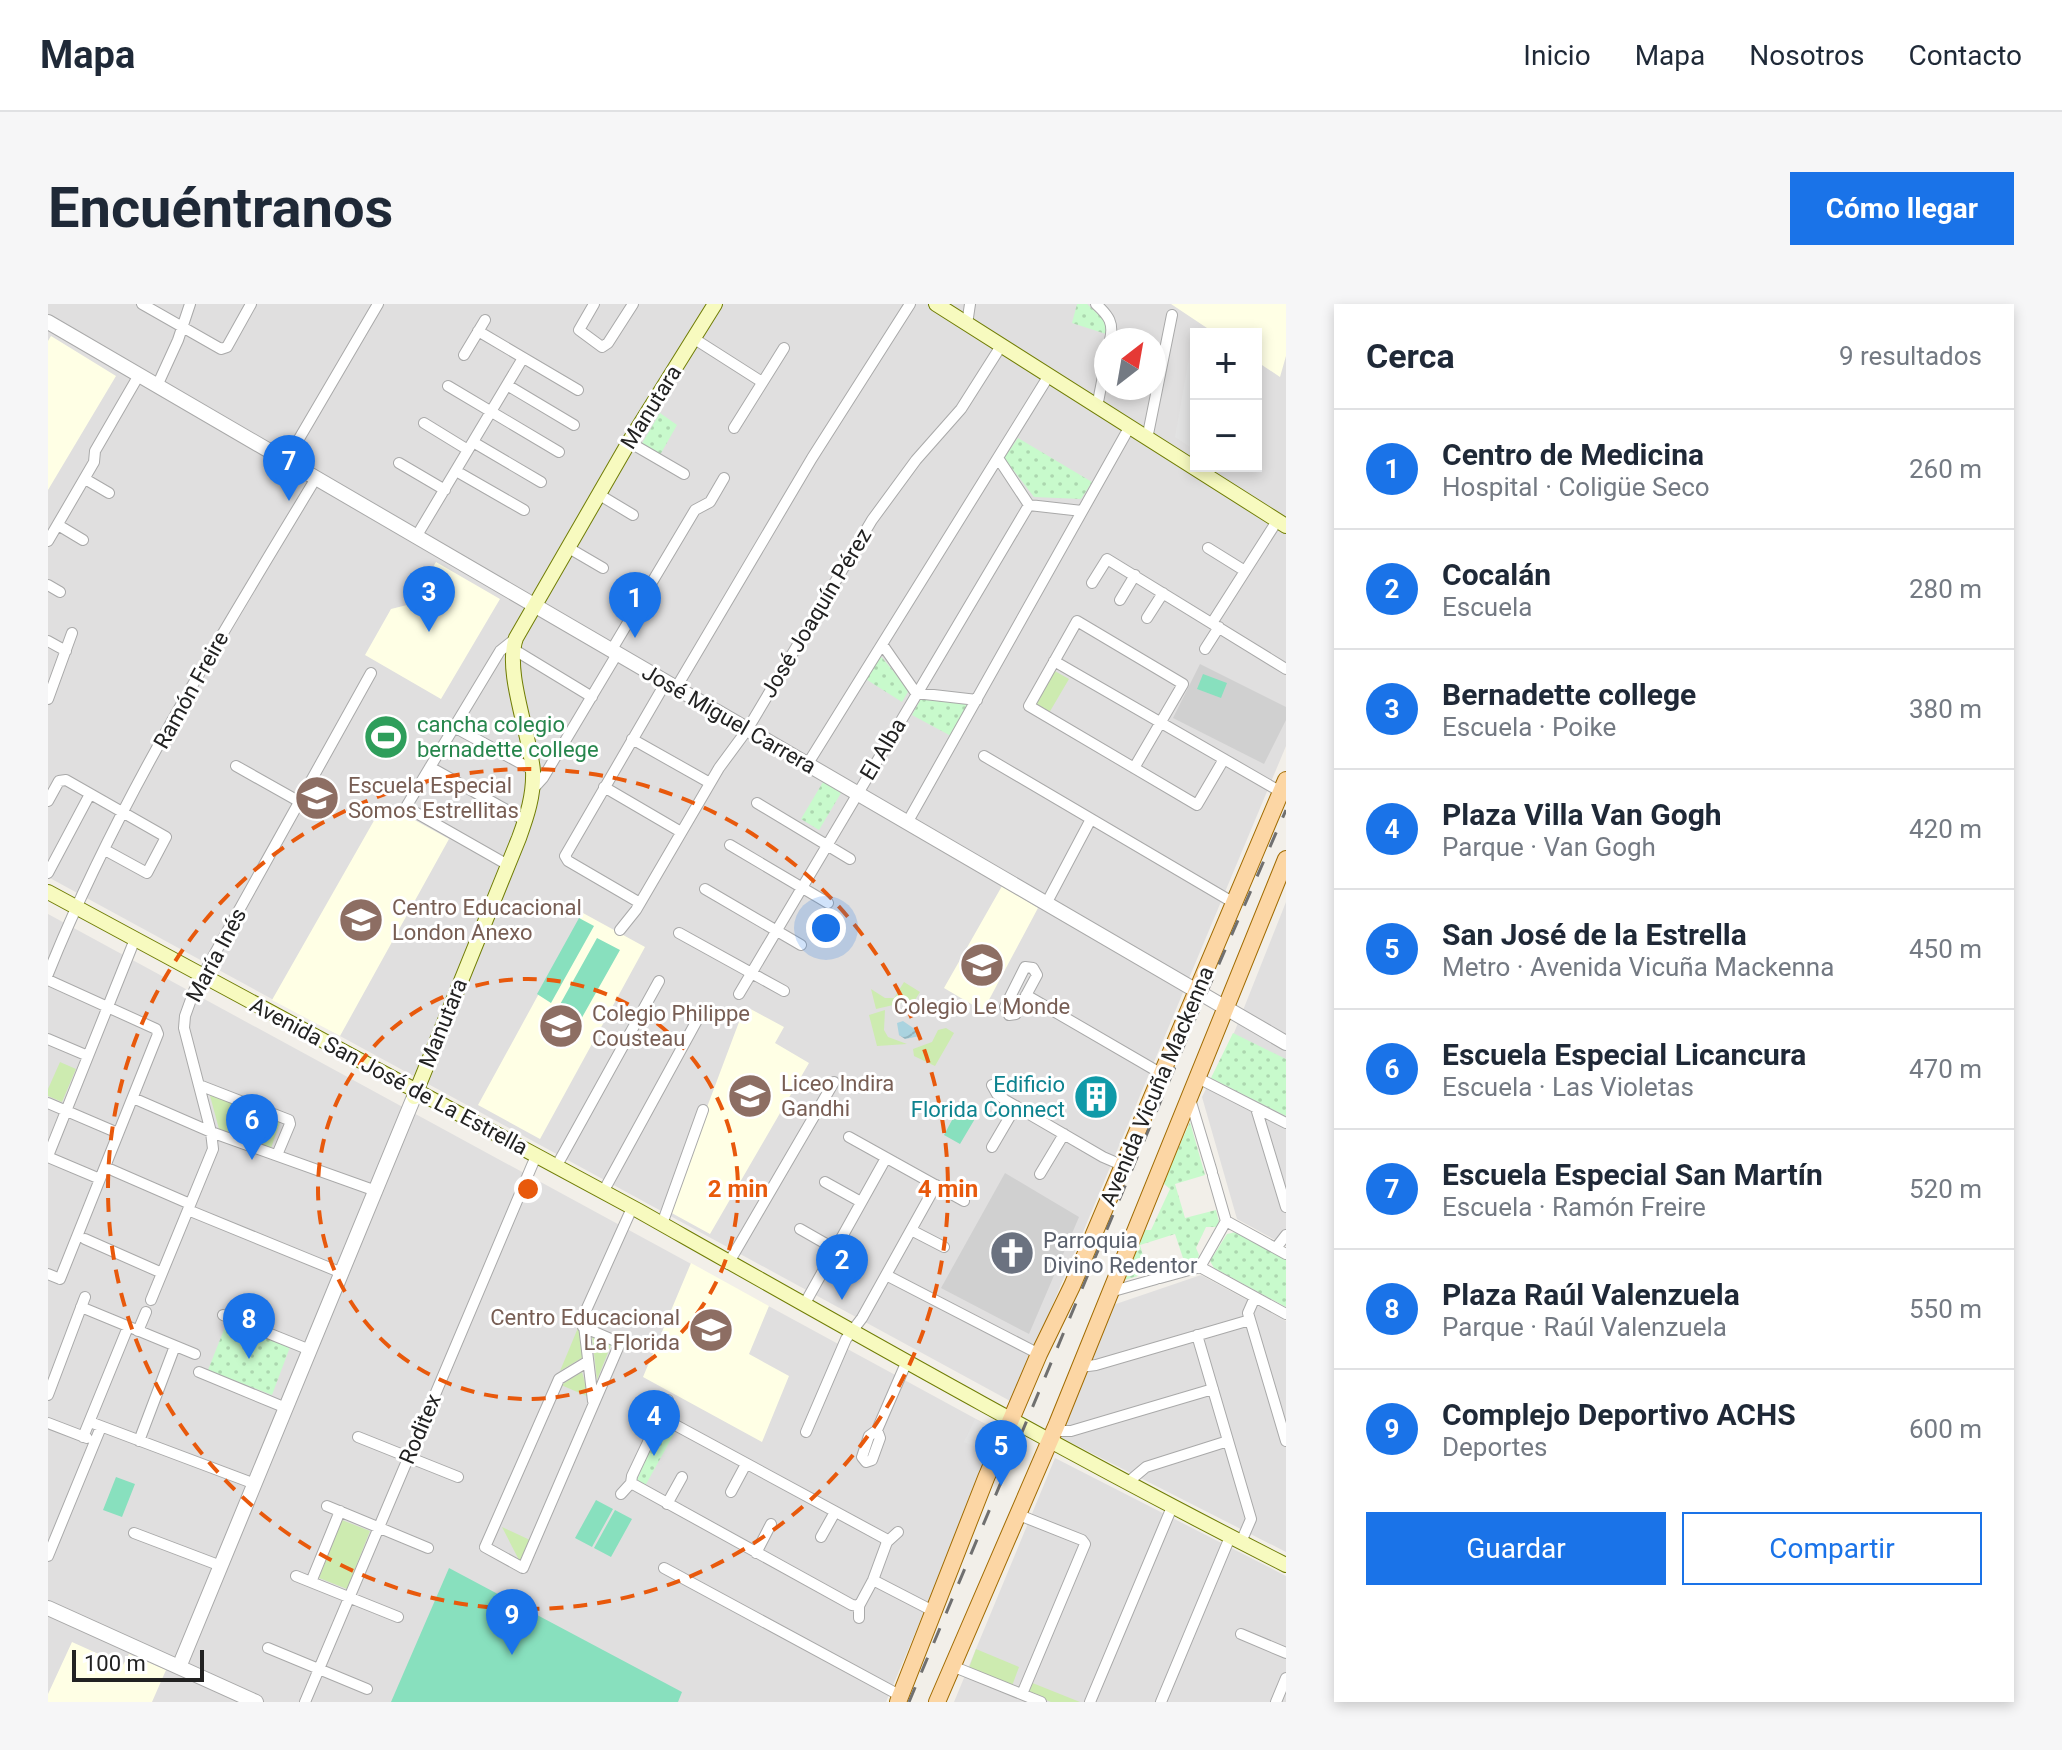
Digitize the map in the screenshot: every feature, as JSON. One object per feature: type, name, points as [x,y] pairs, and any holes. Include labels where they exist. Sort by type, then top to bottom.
[{"type":"main road","name":"Manutara","points":[[415,1094],[526,821],[533,789],[533,770],[513,662],[514,643],[598,494],[715,304]]},
{"type":"main road","points":[[936,304],[1282,524]]},
{"type":"main road","name":"Avenida Vicuña Mackenna","points":[[899,1699],[1012,1417],[1124,1166],[1284,786]]},
{"type":"main road","points":[[937,1702],[1052,1436],[1286,859]]},
{"type":"main road","name":"Avenida San José de La Estrella","points":[[48,892],[75,910],[631,1211],[712,1260],[728,1264]]},
{"type":"main road","name":"Avenida San José de La Estrella","points":[[48,900],[75,910]]},
{"type":"main road","name":"Avenida San José de La Estrella","points":[[534,1159],[603,1192],[631,1211],[662,1224],[728,1264],[1052,1436],[1127,1483],[1286,1565]]},
{"type":"street","points":[[142,304],[223,349],[251,304]]},
{"type":"street","points":[[157,386],[183,328],[190,304]]},
{"type":"street","points":[[286,461],[378,304]]},
{"type":"street","points":[[594,304],[579,330],[602,347],[633,304]]},
{"type":"street","points":[[640,903],[565,858],[632,739],[671,685],[910,304]]},
{"type":"street","points":[[967,324],[970,304]]},
{"type":"street","points":[[1096,304],[1110,319],[1112,328]]},
{"type":"street","points":[[1147,439],[1172,315]]},
{"type":"street","points":[[464,355],[485,320]]},
{"type":"street","name":"José Miguel Carrera","points":[[49,326],[139,375],[1286,1043]]},
{"type":"street","points":[[478,331],[578,390]]},
{"type":"street","points":[[693,338],[762,382]]},
{"type":"street","name":"José Joaquín Pérez","points":[[620,930],[640,903],[710,783],[747,730],[872,520],[921,454],[961,409],[1001,346]]},
{"type":"street","points":[[734,428],[784,348]]},
{"type":"street","points":[[416,537],[523,358]]},
{"type":"street","points":[[48,541],[85,479],[94,462],[95,451],[139,375]]},
{"type":"street","points":[[807,765],[1048,377]]},
{"type":"street","points":[[507,385],[574,425]]},
{"type":"street","points":[[448,386],[559,452]]},
{"type":"street","points":[[1097,407],[1098,400]]},
{"type":"street","points":[[424,423],[541,482]]},
{"type":"street","points":[[907,823],[1129,428]]},
{"type":"street","points":[[629,442],[684,474]]},
{"type":"street","points":[[998,458],[1029,505],[1082,511]]},
{"type":"street","points":[[399,463],[445,490]]},
{"type":"street","points":[[456,471],[524,510]]},
{"type":"street","name":"Ramón Freire","points":[[48,977],[75,910],[123,813],[216,644],[316,478]]},
{"type":"street","points":[[533,789],[543,778],[592,697],[614,652],[695,510],[710,502],[724,478]]},
{"type":"street","points":[[85,479],[109,493]]},
{"type":"street","points":[[598,494],[633,515]]},
{"type":"street","name":"El Alba","points":[[739,994],[1029,505]]},
{"type":"street","points":[[1205,649],[1245,571],[1282,524]]},
{"type":"street","points":[[58,525],[83,540]]},
{"type":"street","points":[[567,547],[603,568]]},
{"type":"street","points":[[1208,548],[1245,571]]},
{"type":"street","points":[[1092,583],[1107,559],[1286,669]]},
{"type":"street","points":[[1120,600],[1135,575]]},
{"type":"street","points":[[48,585],[60,592]]},
{"type":"street","points":[[1147,618],[1163,593]]},
{"type":"street","points":[[1134,768],[1183,684],[1077,621],[1029,706],[1134,768],[1197,805],[1224,759]]},
{"type":"street","points":[[48,699],[52,678],[72,633]]},
{"type":"street","points":[[48,641],[66,651]]},
{"type":"street","points":[[508,865],[406,807],[504,646],[514,643],[592,697]]},
{"type":"street","points":[[882,644],[916,693],[977,700]]},
{"type":"street","points":[[1054,661],[1224,759],[1284,786]]},
{"type":"street","name":"María Inés","points":[[151,1300],[213,1149],[184,1034],[184,1023],[194,991],[371,673]]},
{"type":"street","points":[[454,727],[533,770]]},
{"type":"street","points":[[632,739],[710,783]]},
{"type":"street","points":[[984,756],[1234,903]]},
{"type":"street","points":[[236,766],[300,802]]},
{"type":"street","points":[[430,767],[526,821]]},
{"type":"street","points":[[48,801],[61,780],[166,837],[147,873],[105,850]]},
{"type":"street","points":[[604,787],[681,832]]},
{"type":"street","points":[[48,873],[90,794]]},
{"type":"street","points":[[757,803],[850,859]]},
{"type":"street","points":[[1046,904],[1091,819]]},
{"type":"street","points":[[730,845],[828,903]]},
{"type":"street","points":[[705,889],[801,945]]},
{"type":"street","points":[[679,933],[784,991]]},
{"type":"street","points":[[100,1179],[48,1156],[134,942]]},
{"type":"street","points":[[48,977],[156,1029],[158,1036],[60,1279],[48,1274]]},
{"type":"street","points":[[556,1167],[659,981]]},
{"type":"street","points":[[1026,995],[1162,1074]]},
{"type":"street","points":[[603,1192],[701,1013]]},
{"type":"street","points":[[48,1039],[88,1056]]},
{"type":"street","points":[[1198,1078],[1286,1123]]},
{"type":"street","points":[[728,1264],[834,1082]]},
{"type":"street","points":[[199,1085],[289,1120],[277,1155]]},
{"type":"street","points":[[992,1085],[997,1094],[1016,1106],[1124,1166]]},
{"type":"street","name":"Manutara","points":[[179,1667],[415,1094]]},
{"type":"street","points":[[133,1098],[211,1132],[376,1191]]},
{"type":"street","points":[[1190,1099],[1226,1221],[1281,1251],[1286,1235]]},
{"type":"street","points":[[48,1103],[118,1133]]},
{"type":"street","points":[[992,1147],[1016,1106]]},
{"type":"street","points":[[1256,1108],[1286,1207]]},
{"type":"street","points":[[662,1224],[703,1110]]},
{"type":"street","points":[[1040,1174],[1064,1134]]},
{"type":"street","points":[[849,1137],[964,1201]]},
{"type":"street","points":[[804,1305],[886,1158]]},
{"type":"street","name":"Roditex","points":[[305,1702],[534,1159]]},
{"type":"street","points":[[105,1167],[342,1273]]},
{"type":"street","points":[[825,1182],[861,1202]]},
{"type":"street","points":[[806,1432],[846,1339],[936,1185]]},
{"type":"street","points":[[593,1403],[583,1317],[631,1211]]},
{"type":"street","points":[[1200,1267],[1226,1221]]},
{"type":"street","points":[[800,1229],[835,1249]]},
{"type":"street","points":[[911,1230],[944,1247]]},
{"type":"street","points":[[85,1239],[162,1273]]},
{"type":"street","points":[[1108,1292],[1200,1267],[1286,1314]]},
{"type":"street","points":[[886,1275],[1039,1354]]},
{"type":"street","points":[[1255,1297],[1248,1310],[1250,1320],[1286,1441]]},
{"type":"street","points":[[48,1395],[83,1302],[133,1329],[195,1354]]},
{"type":"street","points":[[83,1437],[133,1329],[146,1312]]},
{"type":"street","points":[[223,1315],[310,1350]]},
{"type":"street","points":[[1080,1367],[1250,1320]]},
{"type":"street","points":[[583,1327],[620,1343],[523,1568],[485,1547],[559,1379],[587,1362]]},
{"type":"street","points":[[1165,1701],[1236,1540],[1251,1519],[1197,1335]]},
{"type":"street","points":[[139,1441],[175,1346]]},
{"type":"street","points":[[877,1430],[907,1361]]},
{"type":"street","points":[[199,1372],[286,1408]]},
{"type":"street","points":[[1052,1436],[1213,1389]]},
{"type":"street","points":[[621,1494],[631,1483],[668,1400]]},
{"type":"street","points":[[660,1420],[666,1420],[887,1542]]},
{"type":"street","points":[[90,1422],[255,1484]]},
{"type":"street","points":[[48,1423],[95,1441]]},
{"type":"street","points":[[48,1556],[101,1427]]},
{"type":"street","points":[[358,1437],[458,1477]]},
{"type":"street","points":[[1127,1483],[1146,1467],[1228,1441]]},
{"type":"street","points":[[731,1492],[746,1464]]},
{"type":"street","points":[[667,1504],[682,1477]]},
{"type":"street","points":[[631,1483],[852,1605],[859,1612],[887,1542],[898,1532]]},
{"type":"street","points":[[327,1506],[428,1548]]},
{"type":"street","points":[[1090,1702],[1172,1507]]},
{"type":"street","points":[[311,1582],[340,1511]]},
{"type":"street","points":[[821,1537],[835,1512]]},
{"type":"street","points":[[1017,1696],[1085,1543],[1019,1515]]},
{"type":"street","points":[[756,1553],[771,1524]]},
{"type":"street","points":[[134,1533],[221,1566]]},
{"type":"street","points":[[664,1568],[899,1699]]},
{"type":"street","points":[[296,1576],[398,1617]]},
{"type":"street","points":[[873,1580],[935,1612]]},
{"type":"street","points":[[48,1608],[256,1702]]},
{"type":"street","points":[[1241,1634],[1286,1653]]},
{"type":"street","points":[[268,1648],[367,1689]]},
{"type":"street","points":[[952,1666],[1017,1696],[1041,1702]]},
{"type":"street","points":[[1276,1702],[1286,1678]]},
{"type":"shaded area","points":[[48,304],[1286,304],[1286,746],[1012,1402],[48,877]]},
{"type":"shaded area","points":[[1171,304],[1286,304],[1286,356],[1280,377],[1262,365],[1262,328],[1207,328]]},
{"type":"shaded area","points":[[51,336],[116,376],[48,490],[48,341]]},
{"type":"shaded area","points":[[1189,358],[1190,358],[1190,447],[1175,437]]},
{"type":"shaded area","points":[[436,562],[500,599],[441,699],[365,655],[391,609],[411,604]]},
{"type":"shaded area","points":[[1200,664],[1286,707],[1286,720],[1264,764],[1173,718]]},
{"type":"shaded area","name":"Centro Educacional London Anexo","points":[[384,803],[449,839],[340,1036],[272,1000]]},
{"type":"shaded area","name":"Colegio Le Monde","points":[[1002,886],[1038,908],[983,1011],[944,988]]},
{"type":"shaded area","points":[[1286,902],[1286,1246],[1237,1219],[1202,1097],[1234,1033]]},
{"type":"shaded area","name":"Colegio Philippe Cousteau","points":[[583,913],[645,947],[540,1139],[478,1105]]},
{"type":"shaded area","points":[[48,914],[1000,1432],[886,1702],[48,1702]]},
{"type":"shaded area","name":"Liceo Indira Gandhi","points":[[745,1006],[784,1027],[775,1043],[809,1063],[710,1234],[668,1211]]},
{"type":"shaded area","name":"Parroquia Divino Redentor","points":[[1005,1173],[1079,1217],[1029,1334],[941,1288]]},
{"type":"shaded area","name":"Centro Educacional La Florida","points":[[691,1263],[769,1306],[749,1354],[789,1376],[762,1442],[643,1377]]},
{"type":"shaded area","points":[[1201,1275],[1286,1321],[1286,1552],[1054,1434],[1110,1306]]},
{"type":"shaded area","points":[[975,1419],[991,1427],[980,1449],[964,1442]]},
{"type":"shaded area","points":[[1055,1458],[1286,1576],[1286,1702],[954,1702]]},
{"type":"shaded area","points":[[72,1642],[123,1665],[129,1654],[166,1670],[152,1702],[48,1702],[48,1694]]},
{"type":"green space","points":[[1077,304],[1087,304],[1106,322],[1106,328],[1094,330],[1072,323]]},
{"type":"green space","points":[[660,413],[677,425],[660,455],[641,445]]},
{"type":"green space","points":[[1018,438],[1092,482],[1081,499],[1034,497],[1004,458]]},
{"type":"green space","points":[[879,654],[909,690],[902,702],[864,678]]},
{"type":"green space","points":[[1053,670],[1069,679],[1049,713],[1033,704]]},
{"type":"green space","points":[[1203,674],[1227,683],[1221,698],[1197,689]]},
{"type":"green space","points":[[922,697],[970,705],[951,736],[912,715]]},
{"type":"green space","name":"cancha colegio bernadette college","points":[[379,721],[403,736],[393,753],[369,739]]},
{"type":"green space","points":[[823,782],[841,793],[819,830],[801,819]]},
{"type":"green space","points":[[579,918],[594,926],[551,1003],[537,994]]},
{"type":"green space","points":[[597,938],[620,950],[580,1021],[558,1008]]},
{"type":"green space","points":[[904,982],[920,992],[915,1000],[876,1009],[871,989],[885,998],[894,998]]},
{"type":"green space","points":[[885,1010],[884,1030],[888,1037],[907,1044],[877,1046],[869,1015]]},
{"type":"green space","points":[[946,1028],[954,1033],[935,1066],[914,1056],[913,1049],[932,1042],[938,1030]]},
{"type":"green space","points":[[1233,1033],[1286,1059],[1286,1116],[1211,1078]]},
{"type":"green space","points":[[60,1062],[76,1069],[62,1102],[48,1096]]},
{"type":"green space","points":[[209,1092],[281,1120],[271,1148],[219,1129]]},
{"type":"green space","points":[[959,1107],[976,1117],[960,1144],[944,1135]]},
{"type":"green space","points":[[1190,1122],[1205,1175],[1175,1184],[1185,1218],[1216,1210],[1219,1222],[1216,1227],[1206,1227],[1196,1248],[1199,1255],[1197,1261],[1185,1264],[1175,1234],[1140,1245],[1148,1273],[1121,1281],[1143,1230],[1151,1230],[1170,1189],[1163,1183]]},
{"type":"green space","points":[[1236,1232],[1286,1259],[1286,1307],[1214,1268],[1210,1261],[1227,1234]]},
{"type":"green space","points":[[227,1322],[290,1347],[272,1395],[208,1370]]},
{"type":"green space","points":[[580,1323],[585,1356],[560,1371]]},
{"type":"green space","points":[[592,1336],[611,1345],[597,1380]]},
{"type":"green space","points":[[582,1372],[589,1397],[561,1385]]},
{"type":"green space","points":[[661,1424],[675,1432],[645,1486],[637,1480]]},
{"type":"green space","points":[[116,1477],[135,1484],[122,1517],[103,1510]]},
{"type":"green space","points":[[596,1500],[613,1509],[592,1547],[575,1538]]},
{"type":"green space","points":[[615,1510],[632,1519],[611,1557],[594,1548]]},
{"type":"green space","points":[[342,1520],[370,1531],[347,1589],[319,1578]]},
{"type":"green space","points":[[502,1527],[530,1540],[520,1562]]},
{"type":"green space","points":[[449,1568],[682,1692],[678,1702],[391,1702]]},
{"type":"green space","points":[[976,1649],[1019,1667],[1012,1686],[969,1668]]},
{"type":"green space","points":[[1030,1682],[1080,1702],[1051,1702],[1026,1692]]},
{"type":"water","points":[[903,1021],[920,1036],[905,1039],[899,1035],[897,1023]]},
{"type":"railway","points":[[909,1702],[1195,1019],[1286,810]]},
{"type":"place","name":"Escuela Especial San Martín","points":[[289,501]]},
{"type":"place","name":"Bernadette college","points":[[429,632]]},
{"type":"place","name":"Centro de Medicina","points":[[635,638]]},
{"type":"place","name":"cancha colegio bernadette college","points":[[386,737]]},
{"type":"place","name":"Escuela Especial Somos Estrellitas","points":[[317,798]]},
{"type":"place","name":"Centro Educacional London Anexo","points":[[361,920]]},
{"type":"place","name":"Colegio Le Monde","points":[[982,965]]},
{"type":"place","name":"Colegio Philippe Cousteau","points":[[561,1026]]},
{"type":"place","name":"Liceo Indira Gandhi","points":[[750,1096]]},
{"type":"place","name":"Edificio Florida Connect","points":[[1096,1097]]},
{"type":"place","name":"Escuela Especial Licancura","points":[[252,1160]]},
{"type":"place","name":"Parroquia Divino Redentor","points":[[1012,1253]]},
{"type":"place","name":"Cocalán","points":[[842,1300]]},
{"type":"place","name":"Centro Educacional La Florida","points":[[711,1330]]},
{"type":"place","name":"Plaza Raúl Valenzuela","points":[[249,1359]]},
{"type":"place","name":"Plaza Villa Van Gogh","points":[[654,1456]]},
{"type":"place","name":"San José de la Estrella","points":[[1001,1486]]},
{"type":"place","name":"Complejo Deportivo ACHS","points":[[512,1655]]}]
